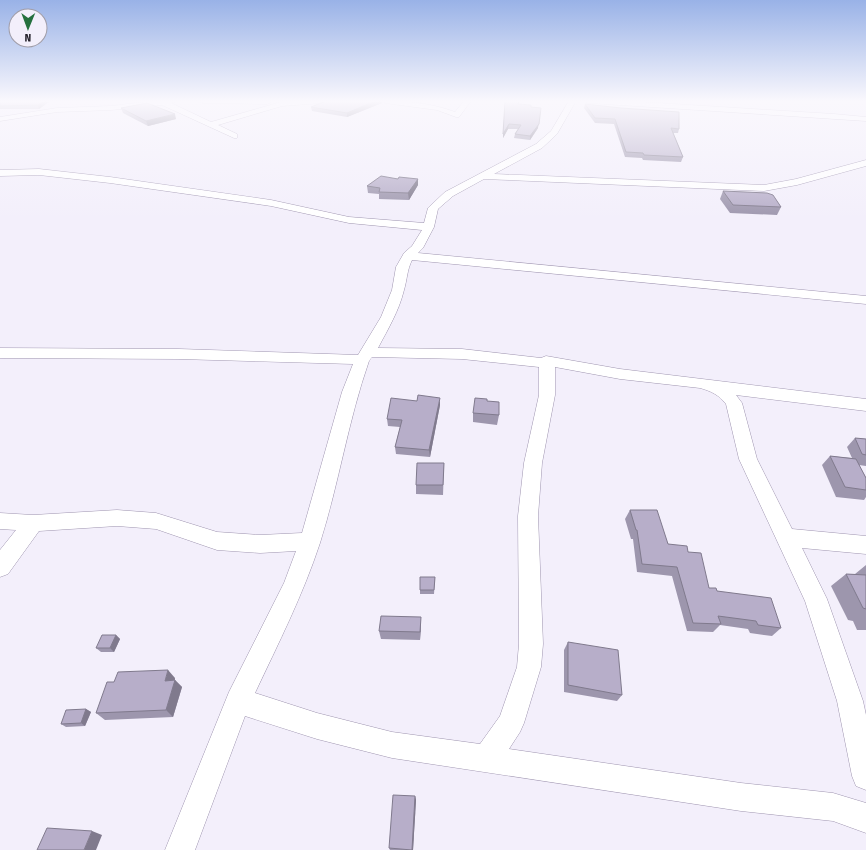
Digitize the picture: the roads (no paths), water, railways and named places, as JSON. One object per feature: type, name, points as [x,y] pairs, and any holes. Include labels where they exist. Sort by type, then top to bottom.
[{"type":"street","points":[[180,850],[238,701],[294,586],[310,541],[350,392],[365,356],[388,316],[398,290],[402,267],[408,256],[417,248],[429,227],[433,208],[449,194],[539,146],[545,141]]},
{"type":"street","points":[[481,176],[764,188],[798,182],[866,163]]},
{"type":"street","points":[[0,173],[39,172],[98,179],[271,203],[350,220],[429,227]]},
{"type":"street","points":[[408,256],[866,300]]},
{"type":"street","points":[[0,353],[365,356],[462,354],[547,363],[546,361],[620,374],[866,405]]},
{"type":"street","points":[[486,759],[511,723],[529,667],[531,631],[528,516],[533,463],[547,395],[547,363]]},
{"type":"street","points":[[714,386],[727,394],[734,403],[748,459],[816,599],[850,701],[866,776]]},
{"type":"street","points":[[0,522],[33,523],[118,518],[156,521],[217,541],[260,544],[310,541]]},
{"type":"street","points":[[0,567],[33,523]]},
{"type":"street","points":[[785,537],[866,545]]},
{"type":"street","points":[[238,701],[354,737],[392,745],[741,798],[833,808],[866,818]]}]
